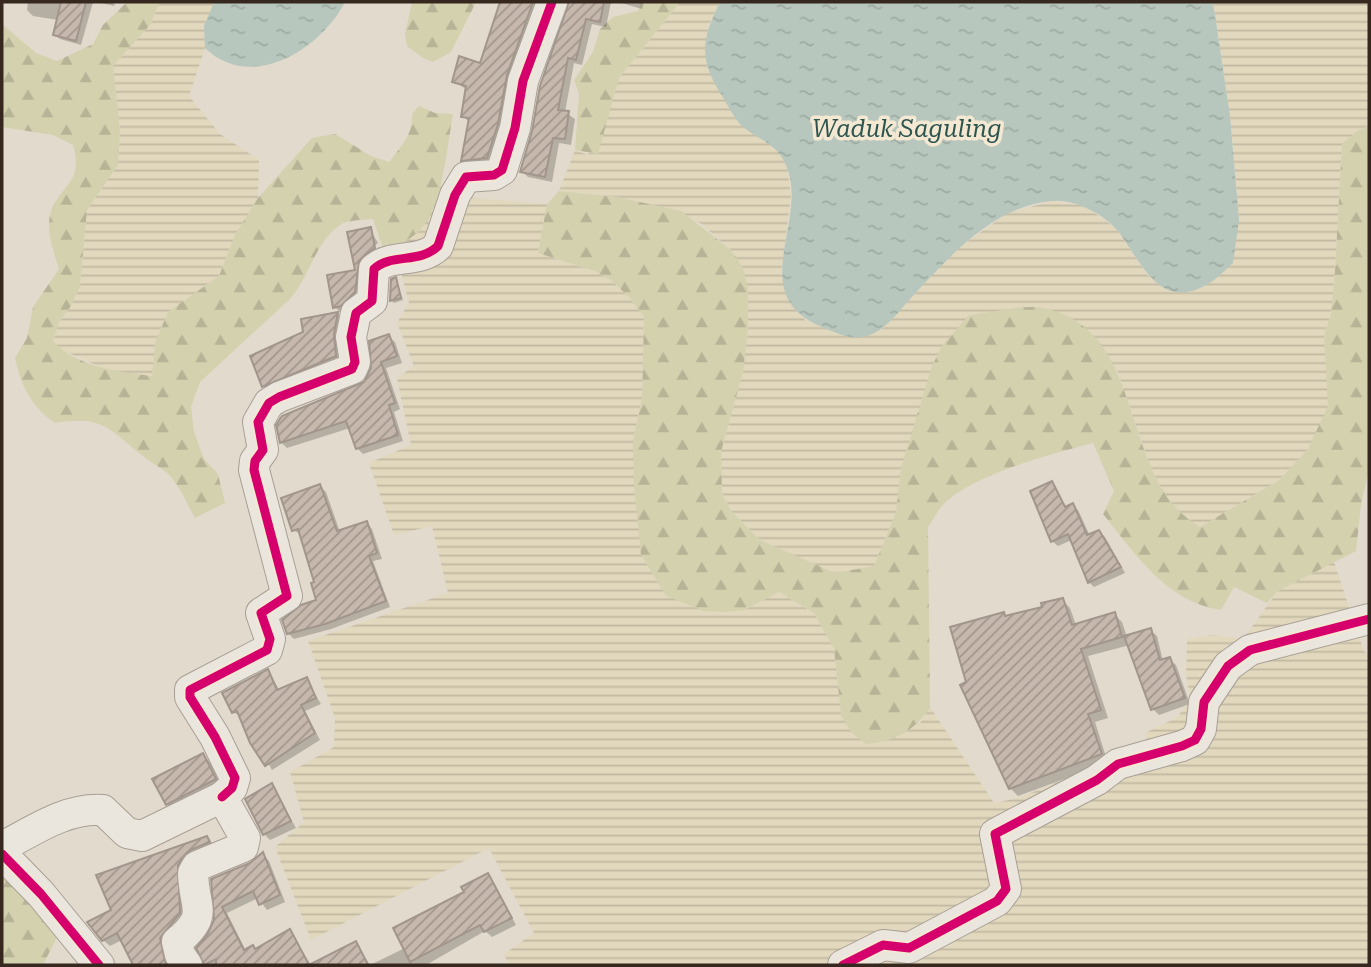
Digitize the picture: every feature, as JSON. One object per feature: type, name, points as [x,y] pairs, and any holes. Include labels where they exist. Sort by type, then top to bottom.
[{"type":"street","points":[[2,847],[73,813],[89,809],[103,810],[127,833],[142,836],[222,797],[232,788],[235,778],[215,737],[190,697],[190,690],[267,650],[270,639],[261,613],[287,596],[254,470],[263,450],[258,422],[269,403],[279,397],[352,369],[355,362],[352,329],[356,313],[372,301],[374,270],[386,262],[422,257],[433,251],[438,246],[456,195],[466,177],[494,175],[502,170],[515,128],[523,81],[552,2]]},
{"type":"street","points":[[843,965],[883,945],[909,948],[997,901],[1006,889],[995,834],[1097,780],[1118,764],[1195,740],[1201,729],[1204,702],[1228,666],[1239,657],[1250,650],[1301,635],[1369,619]]},
{"type":"street","points":[[187,965],[177,942],[197,925],[200,913],[193,873],[198,866],[243,847],[245,838],[222,797]]},
{"type":"street","points":[[2,854],[41,894],[99,965]]},
{"type":"shaded area","points":[[160,2],[214,2],[204,26],[205,48],[189,96],[220,134],[259,160],[258,198],[235,235],[219,276],[168,312],[155,343],[152,376],[109,371],[60,349],[53,342],[59,322],[71,306],[80,286],[87,210],[118,165],[120,130],[113,66],[150,25]]},
{"type":"shaded area","points":[[680,2],[720,2],[708,27],[741,125],[777,149],[787,165],[791,196],[781,274],[805,320],[844,336],[862,337],[882,329],[955,250],[1008,213],[1052,201],[1085,206],[1116,228],[1148,276],[1239,220],[1230,116],[1213,2],[1369,2],[1369,126],[1357,131],[1342,144],[1331,314],[1324,335],[1329,406],[1308,449],[1278,481],[1200,527],[1183,517],[1169,503],[1150,466],[1117,370],[901,467],[896,512],[874,566],[835,573],[760,540],[732,512],[722,493],[721,452],[743,372],[748,330],[748,288],[731,250],[700,223],[617,197],[559,191],[575,150],[588,155],[619,78]]},
{"type":"shaded area","points":[[440,182],[474,198],[547,204],[538,253],[595,271],[612,281],[644,317],[642,399],[633,441],[744,610],[779,592],[814,613],[834,649],[841,715],[920,723],[930,707],[994,803],[1018,798],[1146,746],[1147,732],[1176,718],[1191,701],[1186,675],[1187,639],[1213,635],[1243,639],[1278,591],[1334,562],[1363,649],[1369,658],[1369,965],[509,965],[504,954],[534,933],[489,848],[311,940],[275,847],[304,822],[290,772],[334,747],[335,718],[308,641],[448,593],[432,526],[394,535],[369,463],[411,445],[397,378],[414,366],[397,323],[409,302],[394,247],[437,198]]},
{"type":"green space","points":[[127,2],[160,2],[150,25],[113,66],[120,130],[118,165],[87,210],[80,286],[71,306],[59,322],[53,341],[74,357],[99,367],[152,376],[155,343],[168,312],[219,276],[235,235],[258,198],[312,138],[335,134],[371,156],[389,162],[405,140],[411,128],[412,114],[419,106],[435,113],[453,114],[439,191],[421,229],[409,239],[384,251],[373,219],[340,225],[324,241],[290,299],[200,382],[191,407],[194,432],[204,459],[218,474],[225,503],[195,518],[170,476],[113,432],[95,423],[55,423],[47,417],[28,395],[15,358],[27,338],[33,307],[59,269],[50,235],[50,215],[53,205],[73,177],[76,158],[73,145],[53,135],[2,127],[2,24],[36,53],[57,61],[93,44],[103,25]]},
{"type":"green space","points":[[412,2],[476,2],[451,52],[433,62],[407,46],[405,34]]},
{"type":"green space","points":[[641,2],[680,2],[619,78],[598,154],[575,150],[579,94],[574,80],[593,52],[600,29],[613,17],[638,11]]},
{"type":"green space","points":[[1369,126],[1369,470],[1361,504],[1356,551],[1278,591],[1267,603],[1234,587],[1221,610],[1202,605],[1169,587],[1141,560],[1103,514],[1114,491],[1093,443],[1014,466],[956,494],[941,507],[928,527],[930,707],[918,722],[903,733],[886,741],[866,744],[851,732],[841,715],[834,649],[814,613],[779,592],[744,610],[724,612],[704,611],[666,596],[641,555],[634,485],[633,441],[642,399],[644,317],[612,281],[595,271],[538,253],[547,204],[559,191],[617,197],[681,211],[731,250],[743,268],[748,288],[748,330],[743,372],[721,452],[722,494],[732,512],[760,540],[835,573],[874,566],[896,512],[901,468],[932,366],[942,346],[969,315],[1035,307],[1077,321],[1101,344],[1118,374],[1155,475],[1174,505],[1200,527],[1278,481],[1308,449],[1328,406],[1324,335],[1331,314],[1342,144],[1357,131]]},
{"type":"green space","points":[[2,869],[58,935],[43,965],[2,965]]},
{"type":"water","points":[[214,2],[345,2],[334,19],[302,49],[283,60],[263,66],[243,66],[223,61],[205,48],[204,26]]},
{"type":"water","name":"Waduk Saguling","points":[[720,2],[1213,2],[1230,116],[1239,220],[1233,263],[1208,284],[1191,291],[1176,292],[1164,288],[1143,268],[1117,230],[1104,218],[1069,202],[1051,201],[1010,213],[973,236],[941,266],[890,322],[871,335],[853,337],[822,327],[799,313],[786,295],[782,275],[791,208],[791,185],[785,163],[777,151],[737,120],[716,86],[706,62],[706,40]]},
{"type":"building","points":[[61,2],[86,2],[76,41],[53,35]]},
{"type":"building","points":[[500,2],[533,2],[507,75],[498,124],[487,158],[461,161],[469,118],[461,117],[466,86],[452,82],[459,56],[480,63]]},
{"type":"building","points":[[569,2],[604,2],[600,22],[586,19],[576,60],[568,58],[558,110],[569,111],[565,139],[553,138],[545,177],[520,172],[532,131],[540,86]]},
{"type":"building","points":[[371,227],[375,248],[359,261],[355,292],[341,306],[333,308],[327,275],[355,270],[347,232]]},
{"type":"building","points":[[396,277],[401,298],[390,301],[391,279]]},
{"type":"building","points":[[338,312],[334,334],[336,356],[262,387],[250,356],[303,332],[301,319]]},
{"type":"building","points":[[389,334],[397,356],[381,362],[395,403],[389,405],[398,435],[356,449],[346,421],[280,443],[276,425],[282,416],[364,382],[371,368],[369,341]]},
{"type":"building","points":[[1052,481],[1065,507],[1073,503],[1087,535],[1099,530],[1121,567],[1088,583],[1068,534],[1051,542],[1030,491]]},
{"type":"building","points":[[320,484],[337,531],[367,521],[377,553],[369,556],[386,601],[325,624],[287,634],[282,620],[301,605],[316,600],[311,583],[314,582],[298,529],[292,531],[281,498]]},
{"type":"building","points":[[1063,598],[1072,625],[1115,612],[1122,637],[1081,649],[1101,710],[1088,714],[1102,754],[1009,789],[960,685],[966,682],[950,627],[1004,612],[1005,616],[1042,607],[1041,603]]},
{"type":"building","points":[[1151,628],[1160,660],[1170,657],[1185,698],[1151,710],[1124,636]]},
{"type":"building","points":[[268,669],[277,690],[307,677],[316,698],[301,705],[315,733],[265,766],[250,743],[237,711],[232,713],[222,693]]},
{"type":"building","points":[[203,753],[216,779],[166,805],[152,779]]},
{"type":"building","points":[[272,783],[291,821],[263,835],[245,799]]},
{"type":"building","points":[[207,836],[210,842],[190,850],[178,865],[180,913],[160,938],[166,965],[133,965],[117,933],[102,941],[87,922],[111,910],[96,875]]},
{"type":"building","points":[[263,852],[280,895],[259,905],[253,891],[222,907],[244,950],[253,945],[255,949],[290,929],[309,965],[216,965],[216,959],[204,965],[196,948],[207,935],[214,920],[211,879],[250,863]]},
{"type":"building","points":[[488,873],[512,918],[484,932],[480,925],[410,962],[393,928],[464,892],[461,887]]},
{"type":"building","points":[[356,941],[368,965],[309,965]]},
{"type":"cycle path","points":[[222,797],[232,788],[235,778],[215,737],[190,697],[190,690],[267,650],[270,639],[261,613],[287,596],[254,470],[255,461],[263,450],[258,422],[269,403],[279,397],[352,369],[355,362],[351,337],[356,313],[372,301],[374,269],[389,261],[431,252],[438,246],[455,195],[466,177],[494,175],[502,170],[515,128],[523,81],[552,2]]},
{"type":"cycle path","points":[[843,965],[883,945],[909,948],[997,901],[1006,889],[995,834],[1097,780],[1118,764],[1195,740],[1201,729],[1204,702],[1228,666],[1250,650],[1369,619]]},
{"type":"cycle path","points":[[2,854],[41,894],[99,965]]}]
